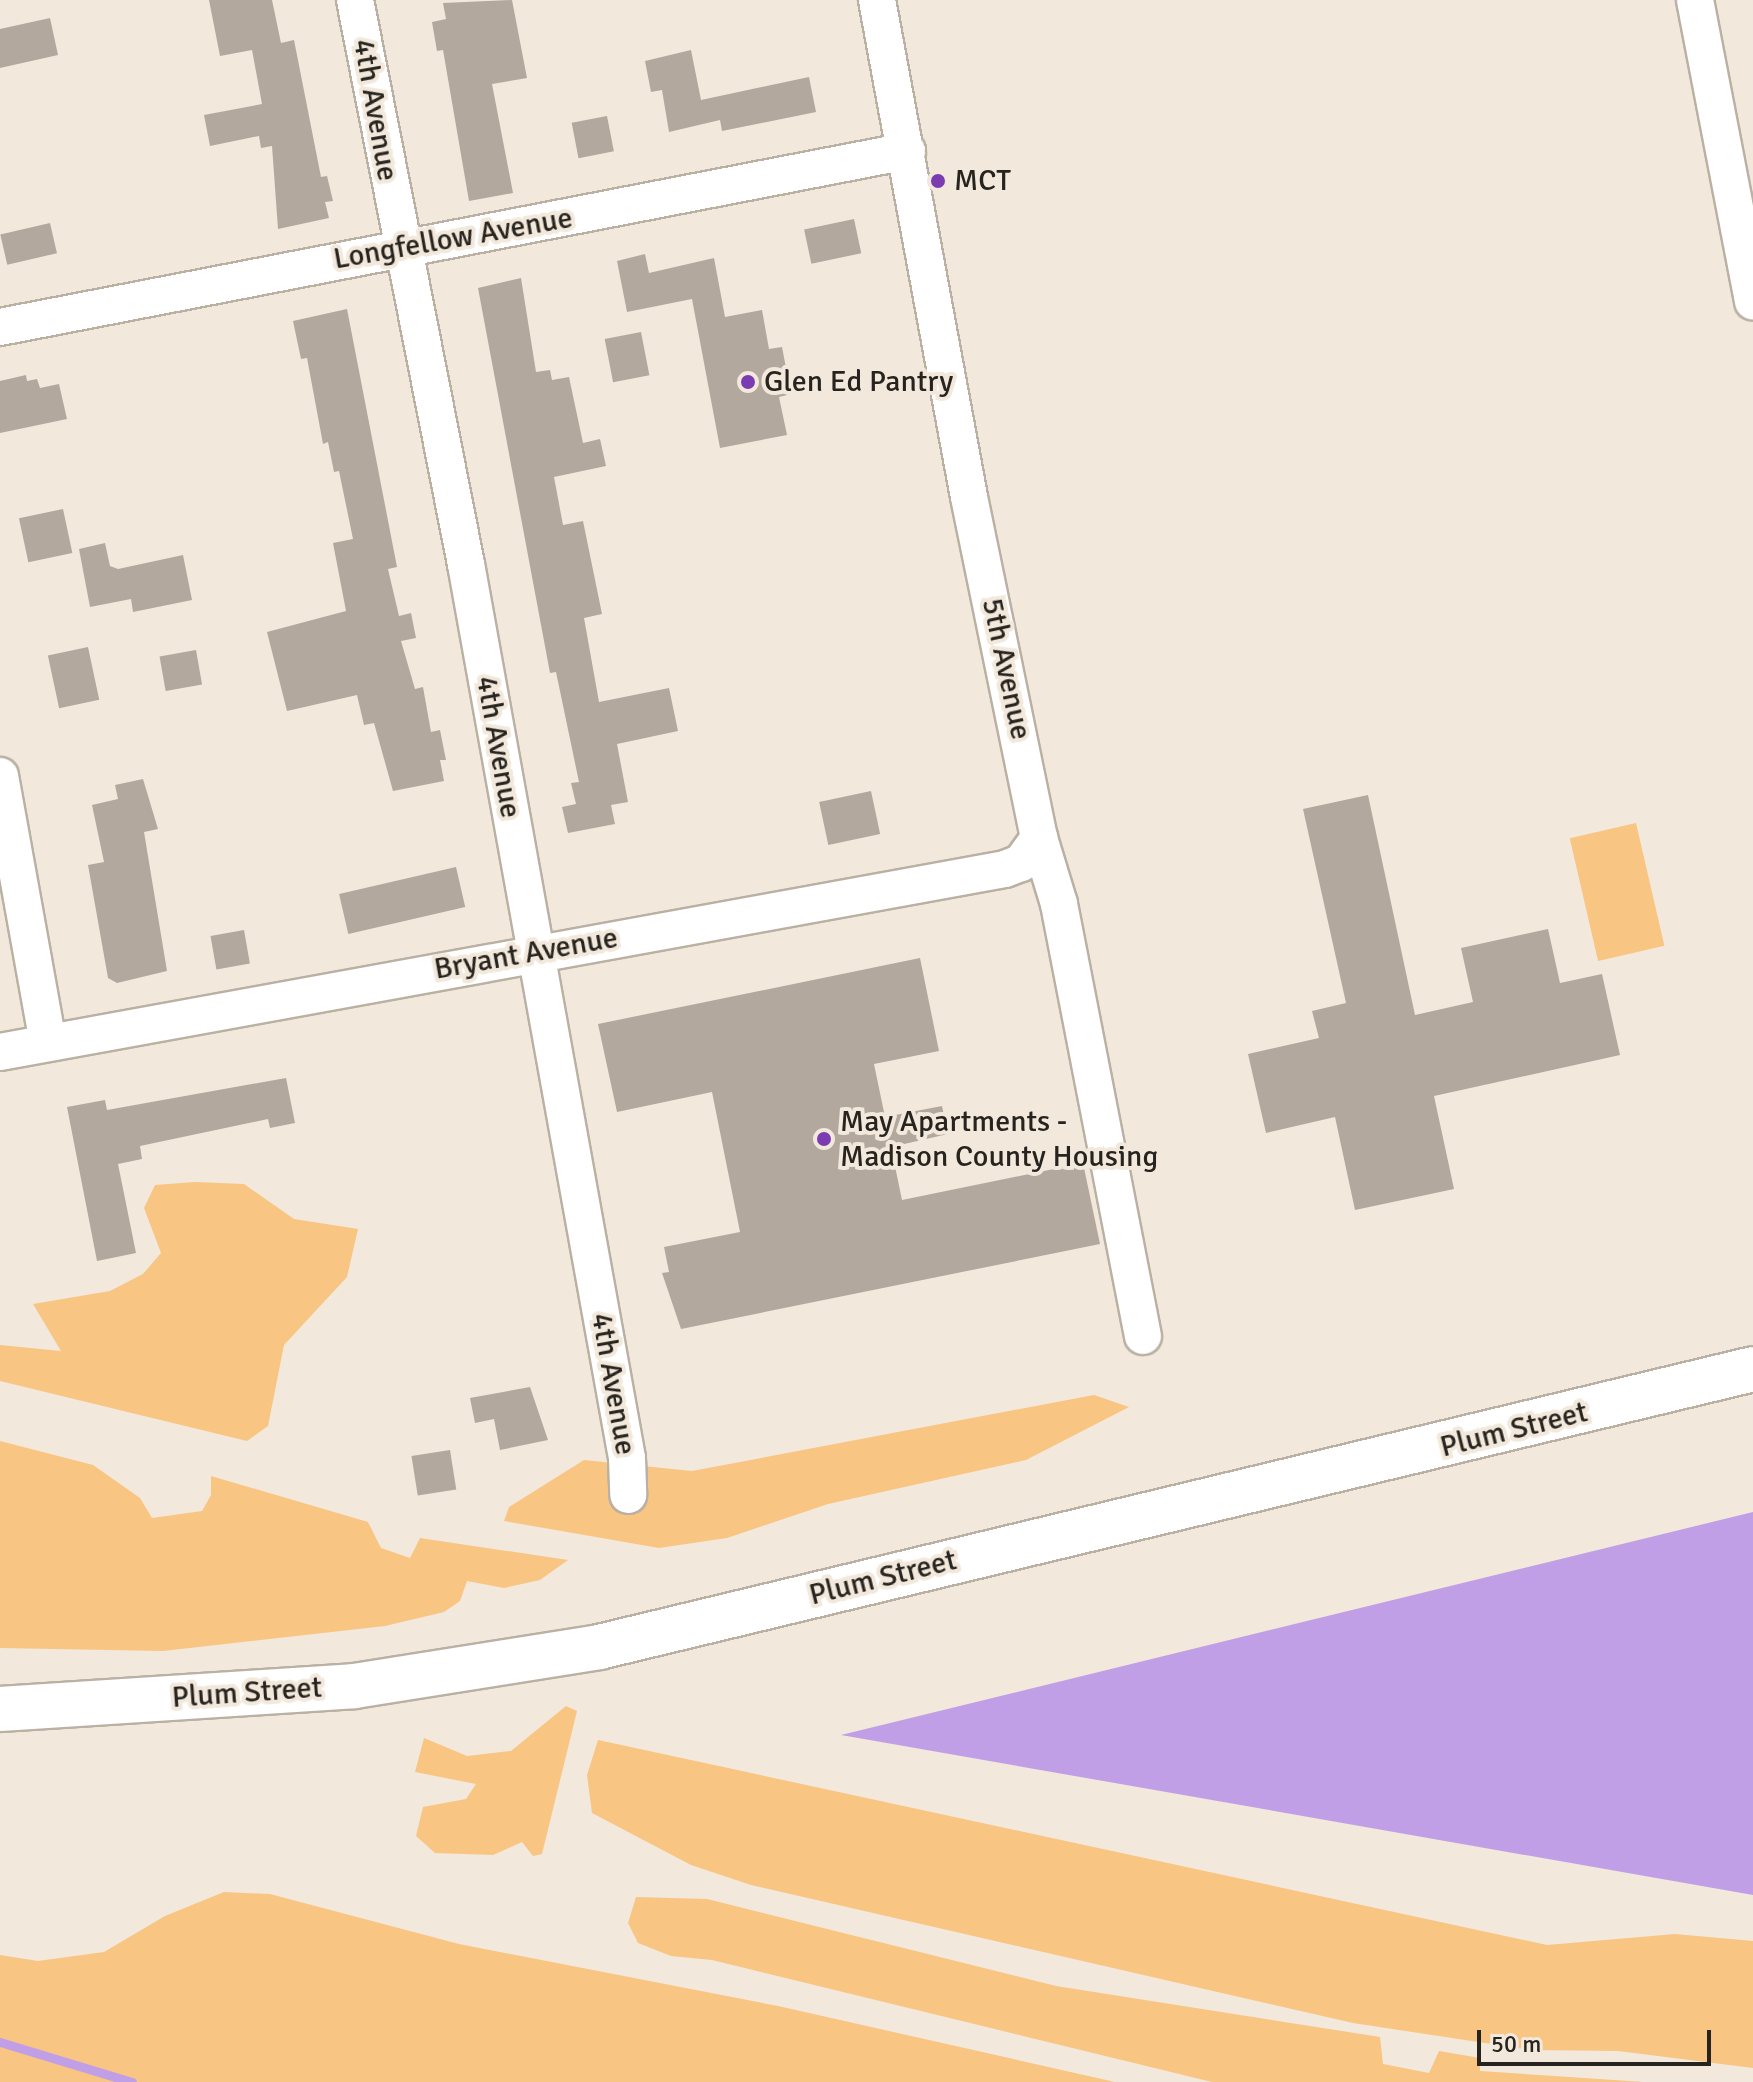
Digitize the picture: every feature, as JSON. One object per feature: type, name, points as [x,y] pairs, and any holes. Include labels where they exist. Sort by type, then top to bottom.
[{"type":"main road","name":"Plum Street","points":[[0,1709],[354,1686],[599,1647],[1753,1369]]},
{"type":"street","name":"4th Avenue","points":[[355,0],[627,1458],[628,1495]]},
{"type":"street","name":"5th Avenue","points":[[877,0],[1039,838],[1059,904],[1143,1336]]},
{"type":"street","points":[[1695,0],[1753,301]]},
{"type":"street","name":"Longfellow Avenue","points":[[0,327],[907,151]]},
{"type":"street","points":[[0,776],[48,1042]]},
{"type":"street","name":"Bryant Avenue","points":[[0,1052],[534,951],[1005,869],[1021,863],[1039,838]]},
{"type":"shaded area","points":[[1636,823],[1664,946],[1598,961],[1570,838]]},
{"type":"shaded area","points":[[195,1182],[244,1184],[294,1219],[358,1229],[347,1277],[284,1345],[268,1426],[247,1441],[0,1381],[0,1345],[61,1351],[33,1304],[110,1291],[143,1274],[161,1253],[144,1208],[155,1185]]},
{"type":"shaded area","points":[[1094,1395],[1129,1407],[1026,1460],[828,1504],[727,1538],[659,1548],[504,1521],[509,1507],[584,1460],[692,1471]]},
{"type":"shaded area","points":[[0,1441],[93,1465],[140,1498],[152,1518],[202,1511],[211,1495],[211,1476],[368,1522],[381,1548],[410,1558],[420,1538],[568,1560],[540,1580],[504,1588],[467,1581],[460,1601],[444,1612],[385,1626],[163,1651],[0,1648]]},
{"type":"shaded area","points":[[1753,1512],[1753,1895],[841,1735]]},
{"type":"shaded area","points":[[566,1706],[577,1711],[542,1854],[533,1856],[522,1842],[493,1855],[435,1853],[416,1836],[423,1807],[466,1799],[476,1784],[415,1772],[424,1738],[467,1756],[511,1751]]},
{"type":"shaded area","points":[[598,1740],[1547,1945],[1675,1934],[1753,1941],[1753,2068],[1618,2051],[1531,2050],[1353,2023],[751,1885],[691,1865],[592,1813],[587,1775]]},
{"type":"shaded area","points":[[224,1892],[270,1894],[459,1944],[778,2006],[1115,2082],[0,2082],[0,1955],[38,1961],[104,1952],[165,1916]]},
{"type":"shaded area","points":[[636,1897],[707,1899],[1056,1986],[1380,2037],[1383,2064],[1429,2073],[1439,2051],[1480,2058],[1480,2071],[1644,2082],[1212,2082],[712,1960],[671,1956],[638,1943],[628,1923]]},
{"type":"building","points":[[209,0],[272,0],[281,43],[294,40],[321,177],[327,176],[333,201],[325,202],[329,218],[278,229],[272,146],[261,148],[259,136],[210,146],[204,115],[262,104],[252,50],[220,56]]},
{"type":"building","points":[[512,0],[527,78],[492,84],[513,193],[469,201],[443,50],[437,51],[432,22],[446,19],[443,3]]},
{"type":"building","points":[[50,18],[58,55],[0,68],[0,29]]},
{"type":"building","points":[[691,50],[701,100],[809,77],[816,112],[722,131],[720,120],[669,132],[662,90],[651,92],[645,61]]},
{"type":"building","points":[[607,116],[614,151],[579,158],[572,123]]},
{"type":"building","points":[[854,219],[861,253],[811,264],[804,230]]},
{"type":"building","points":[[50,223],[57,253],[7,265],[0,234]]},
{"type":"building","name":"Glen Ed Pantry","points":[[645,254],[649,273],[714,258],[725,317],[762,310],[769,349],[782,347],[791,394],[779,397],[787,435],[720,448],[692,299],[627,312],[617,261]]},
{"type":"building","points":[[521,278],[536,372],[550,370],[552,380],[569,377],[583,443],[600,439],[606,466],[554,477],[563,525],[583,521],[602,614],[584,618],[599,702],[669,688],[678,731],[617,744],[628,802],[611,805],[615,824],[568,833],[562,807],[576,804],[571,783],[579,782],[556,672],[550,673],[478,288]]},
{"type":"building","points":[[347,309],[397,567],[388,569],[399,616],[411,613],[416,638],[401,641],[415,689],[423,687],[431,732],[440,730],[446,760],[440,760],[444,781],[393,791],[374,723],[364,725],[357,695],[287,711],[267,632],[346,611],[333,543],[353,539],[339,471],[334,472],[328,442],[323,444],[307,358],[301,359],[293,321]]},
{"type":"building","points":[[641,332],[649,375],[613,382],[605,339]]},
{"type":"building","points":[[26,375],[27,381],[37,379],[40,388],[59,384],[67,419],[0,433],[0,381]]},
{"type":"building","points":[[63,509],[72,553],[28,562],[19,518]]},
{"type":"building","points":[[105,543],[110,566],[118,569],[183,555],[192,600],[133,612],[131,599],[90,607],[79,549]]},
{"type":"building","points":[[88,647],[99,700],[59,708],[48,656]]},
{"type":"building","points":[[196,650],[202,684],[166,691],[160,656]]},
{"type":"building","points":[[143,779],[158,829],[144,832],[167,971],[117,983],[108,978],[88,865],[104,862],[92,805],[118,799],[115,785]]},
{"type":"building","points":[[871,791],[880,834],[828,845],[819,802]]},
{"type":"building","points":[[1368,795],[1415,1015],[1473,1002],[1461,948],[1548,929],[1560,983],[1602,974],[1620,1055],[1434,1096],[1454,1189],[1355,1210],[1335,1117],[1266,1133],[1248,1054],[1319,1038],[1312,1011],[1346,1003],[1303,809]]},
{"type":"building","points":[[456,867],[465,907],[348,934],[339,894]]},
{"type":"building","points":[[244,930],[250,963],[216,969],[211,936]]},
{"type":"building","name":"May Apartments - Madison County Housing","points":[[920,958],[939,1051],[874,1064],[885,1117],[942,1106],[948,1134],[891,1147],[902,1200],[1083,1163],[1100,1244],[681,1329],[662,1273],[669,1272],[664,1247],[740,1232],[712,1092],[617,1112],[598,1024]]},
{"type":"building","points":[[286,1078],[295,1123],[270,1128],[268,1119],[140,1146],[142,1159],[118,1164],[136,1253],[97,1261],[67,1107],[105,1100],[107,1110]]},
{"type":"building","points":[[530,1387],[548,1440],[500,1450],[494,1419],[475,1423],[470,1398]]},
{"type":"building","points":[[450,1450],[456,1490],[418,1496],[411,1456]]},
{"type":"waterway","points":[[0,2042],[132,2082]]},
{"type":"place","name":"MCT","points":[[938,181]]},
{"type":"place","name":"Glen Ed Pantry","points":[[748,382]]},
{"type":"place","name":"May Apartments - Madison County Housing","points":[[824,1139]]}]
